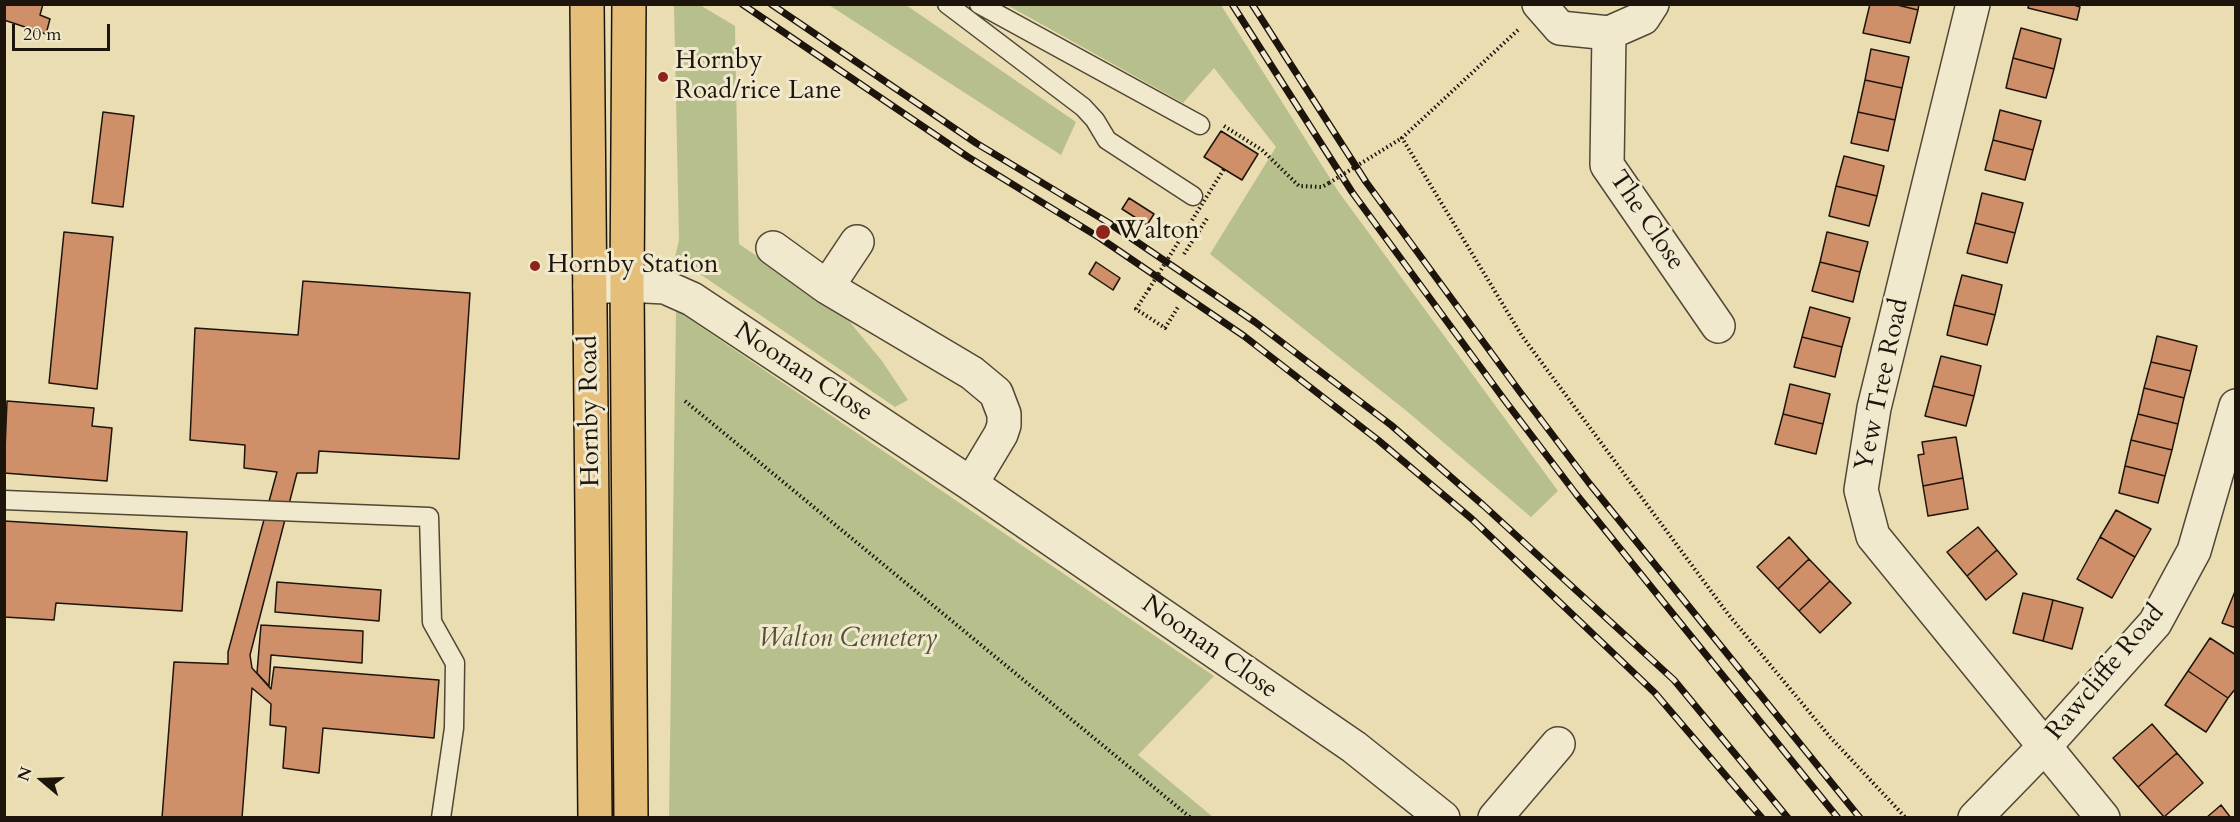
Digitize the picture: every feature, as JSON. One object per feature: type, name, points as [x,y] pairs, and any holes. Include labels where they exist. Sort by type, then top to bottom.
[{"type":"main road","name":"Hornby Road","points":[[587,4],[595,818]]},
{"type":"main road","name":"Hornby Road","points":[[629,4],[627,285],[631,818]]},
{"type":"street","points":[[1541,6],[1560,28],[1609,33],[1643,18],[1652,4]]},
{"type":"street","name":"Yew Tree Road","points":[[1973,4],[1875,408],[1861,490],[1873,536],[2103,818]]},
{"type":"street","name":"The Close","points":[[1609,33],[1607,165],[1718,326]]},
{"type":"street","points":[[827,287],[857,242]]},
{"type":"street","points":[[773,248],[827,287],[972,373],[996,393],[1004,414],[1004,424],[1001,434],[971,484]]},
{"type":"street","name":"Noonan Close","points":[[590,287],[627,285],[665,287],[692,299],[971,484],[1354,747],[1443,818]]},
{"type":"street","name":"Rawcliffe Road","points":[[1975,818],[2043,747],[2155,623],[2194,551],[2235,406]]},
{"type":"street","points":[[1495,818],[1558,744]]},
{"type":"lane","points":[[947,4],[1083,107],[1095,120],[1107,140],[1193,196]]},
{"type":"lane","points":[[980,4],[1200,125]]},
{"type":"lane","points":[[4,500],[429,517],[432,622],[455,663],[454,728],[441,818]]},
{"type":"path","points":[[1223,126],[1244,137],[1299,186],[1322,187],[1402,138],[1541,6]]},
{"type":"path","points":[[1239,143],[1244,137]]},
{"type":"path","points":[[1402,138],[1522,336],[1714,595],[1830,737],[1906,818]]},
{"type":"path","points":[[1178,307],[1165,328],[1136,309],[1224,169]]},
{"type":"path","points":[[1184,254],[1192,241]]},
{"type":"path","points":[[685,401],[1191,818]]},
{"type":"green space","points":[[674,5],[700,5],[735,26],[739,244],[844,315],[882,361],[908,400],[895,407],[675,257],[679,240]]},
{"type":"green space","points":[[829,5],[906,5],[1076,122],[1061,155]]},
{"type":"green space","points":[[1007,5],[1221,5],[1338,191],[1558,491],[1531,517],[1409,413],[1210,254],[1276,147],[1214,68],[1183,103]]},
{"type":"green space","name":"Walton Cemetery","points":[[676,310],[1214,676],[1138,755],[1213,817],[669,817]]},
{"type":"building","points":[[4,4],[43,4],[40,15],[50,19],[46,34],[4,20]]},
{"type":"building","points":[[1870,4],[1893,4],[1918,10],[1910,43],[1863,33]]},
{"type":"building","points":[[1893,4],[1919,4],[1918,10]]},
{"type":"building","points":[[2029,4],[2071,4],[2080,7],[2077,20],[2028,8]]},
{"type":"building","points":[[2021,28],[2061,39],[2054,69],[2013,58]]},
{"type":"building","points":[[1871,49],[1909,57],[1902,88],[1865,80]]},
{"type":"building","points":[[2013,58],[2054,69],[2046,98],[2006,88]]},
{"type":"building","points":[[1865,80],[1902,88],[1895,120],[1858,112]]},
{"type":"building","points":[[2000,110],[2041,121],[2033,150],[1993,140]]},
{"type":"building","points":[[103,112],[134,116],[123,207],[92,203]]},
{"type":"building","points":[[1858,112],[1895,120],[1888,151],[1851,143]]},
{"type":"building","name":"Walton","points":[[1221,131],[1258,154],[1242,180],[1204,157]]},
{"type":"building","points":[[1993,140],[2033,150],[2025,180],[1985,170]]},
{"type":"building","points":[[1844,156],[1884,166],[1877,196],[1836,186]]},
{"type":"building","points":[[1836,186],[1877,196],[1869,226],[1829,216]]},
{"type":"building","points":[[1982,193],[2023,203],[2015,233],[1975,223]]},
{"type":"building","points":[[1129,198],[1154,214],[1147,225],[1122,209]]},
{"type":"building","points":[[1975,223],[2015,233],[2007,263],[1967,253]]},
{"type":"building","points":[[64,232],[113,237],[97,389],[49,383]]},
{"type":"building","points":[[1827,232],[1868,242],[1860,272],[1820,262]]},
{"type":"building","points":[[1096,262],[1120,278],[1113,290],[1089,274]]},
{"type":"building","points":[[1820,262],[1860,272],[1853,302],[1812,291]]},
{"type":"building","points":[[1962,275],[2002,285],[1995,315],[1954,305]]},
{"type":"building","points":[[303,281],[470,293],[459,459],[319,451],[317,473],[297,473],[250,655],[252,668],[271,689],[274,667],[439,680],[434,738],[323,728],[319,773],[283,768],[286,727],[270,725],[271,704],[252,688],[242,818],[162,818],[174,662],[228,664],[228,652],[277,472],[244,468],[245,445],[190,440],[195,328],[298,335]]},
{"type":"building","points":[[1954,305],[1995,315],[1987,345],[1947,335]]},
{"type":"building","points":[[1810,307],[1850,318],[1842,347],[1802,337]]},
{"type":"building","points":[[2157,336],[2197,346],[2191,371],[2151,362]]},
{"type":"building","points":[[1802,337],[1842,347],[1835,377],[1794,367]]},
{"type":"building","points":[[1941,356],[1981,366],[1974,396],[1933,386]]},
{"type":"building","points":[[2151,362],[2191,371],[2184,398],[2144,388]]},
{"type":"building","points":[[1790,384],[1830,394],[1823,424],[1783,414]]},
{"type":"building","points":[[1933,386],[1974,396],[1966,426],[1925,416]]},
{"type":"building","points":[[2144,388],[2184,398],[2178,424],[2138,414]]},
{"type":"building","points":[[7,401],[94,408],[92,426],[112,428],[107,481],[4,473]]},
{"type":"building","points":[[1783,414],[1823,424],[1816,454],[1775,444]]},
{"type":"building","points":[[2138,414],[2178,424],[2172,450],[2131,440]]},
{"type":"building","points":[[1956,437],[1963,478],[1923,486],[1918,455],[1924,454],[1922,442]]},
{"type":"building","points":[[2131,440],[2172,450],[2165,476],[2125,466]]},
{"type":"building","points":[[2125,466],[2165,476],[2158,503],[2119,493]]},
{"type":"building","points":[[1963,478],[1968,509],[1928,516],[1923,486]]},
{"type":"building","points":[[2116,510],[2151,529],[2135,557],[2100,537]]},
{"type":"building","points":[[4,521],[187,532],[182,611],[56,603],[54,620],[4,617]]},
{"type":"building","points":[[1978,527],[1997,550],[1967,576],[1947,552]]},
{"type":"building","points":[[1789,537],[1809,559],[1778,589],[1757,567]]},
{"type":"building","points":[[2100,537],[2135,557],[2112,598],[2077,579]]},
{"type":"building","points":[[1997,550],[2017,574],[1986,600],[1967,576]]},
{"type":"building","points":[[1809,559],[1830,581],[1799,611],[1778,589]]},
{"type":"building","points":[[1830,581],[1851,603],[1820,633],[1799,611]]},
{"type":"building","points":[[277,582],[381,590],[379,621],[275,612]]},
{"type":"building","points":[[2236,589],[2236,628],[2222,623]]},
{"type":"building","points":[[2023,593],[2053,600],[2043,641],[2013,633]]},
{"type":"building","points":[[2053,600],[2083,608],[2072,649],[2043,641]]},
{"type":"building","points":[[261,625],[363,631],[362,663],[271,655],[269,686],[257,673]]},
{"type":"building","points":[[2210,638],[2236,655],[2236,688],[2228,698],[2188,671]]},
{"type":"building","points":[[2188,671],[2228,698],[2206,732],[2165,705]]},
{"type":"building","points":[[2152,724],[2177,753],[2138,787],[2113,758]]},
{"type":"building","points":[[2177,753],[2203,783],[2164,817],[2138,787]]},
{"type":"building","points":[[2221,805],[2231,818],[2206,818]]},
{"type":"railway","points":[[742,4],[968,157],[1100,238],[1244,336],[1378,440],[1472,519],[1655,693],[1762,818]]},
{"type":"railway","points":[[771,4],[976,143],[1109,223],[1255,322],[1391,425],[1483,505],[1674,680],[1788,818]]},
{"type":"railway","points":[[1232,4],[1352,192],[1506,402],[1576,494],[1838,818]]},
{"type":"railway","points":[[1252,4],[1366,182],[1520,392],[1589,483],[1860,818]]},
{"type":"place","name":"Hornby Road/rice Lane","points":[[663,77]]},
{"type":"place","name":"Walton","points":[[1103,232]]},
{"type":"place","name":"Hornby Station","points":[[535,266]]}]
